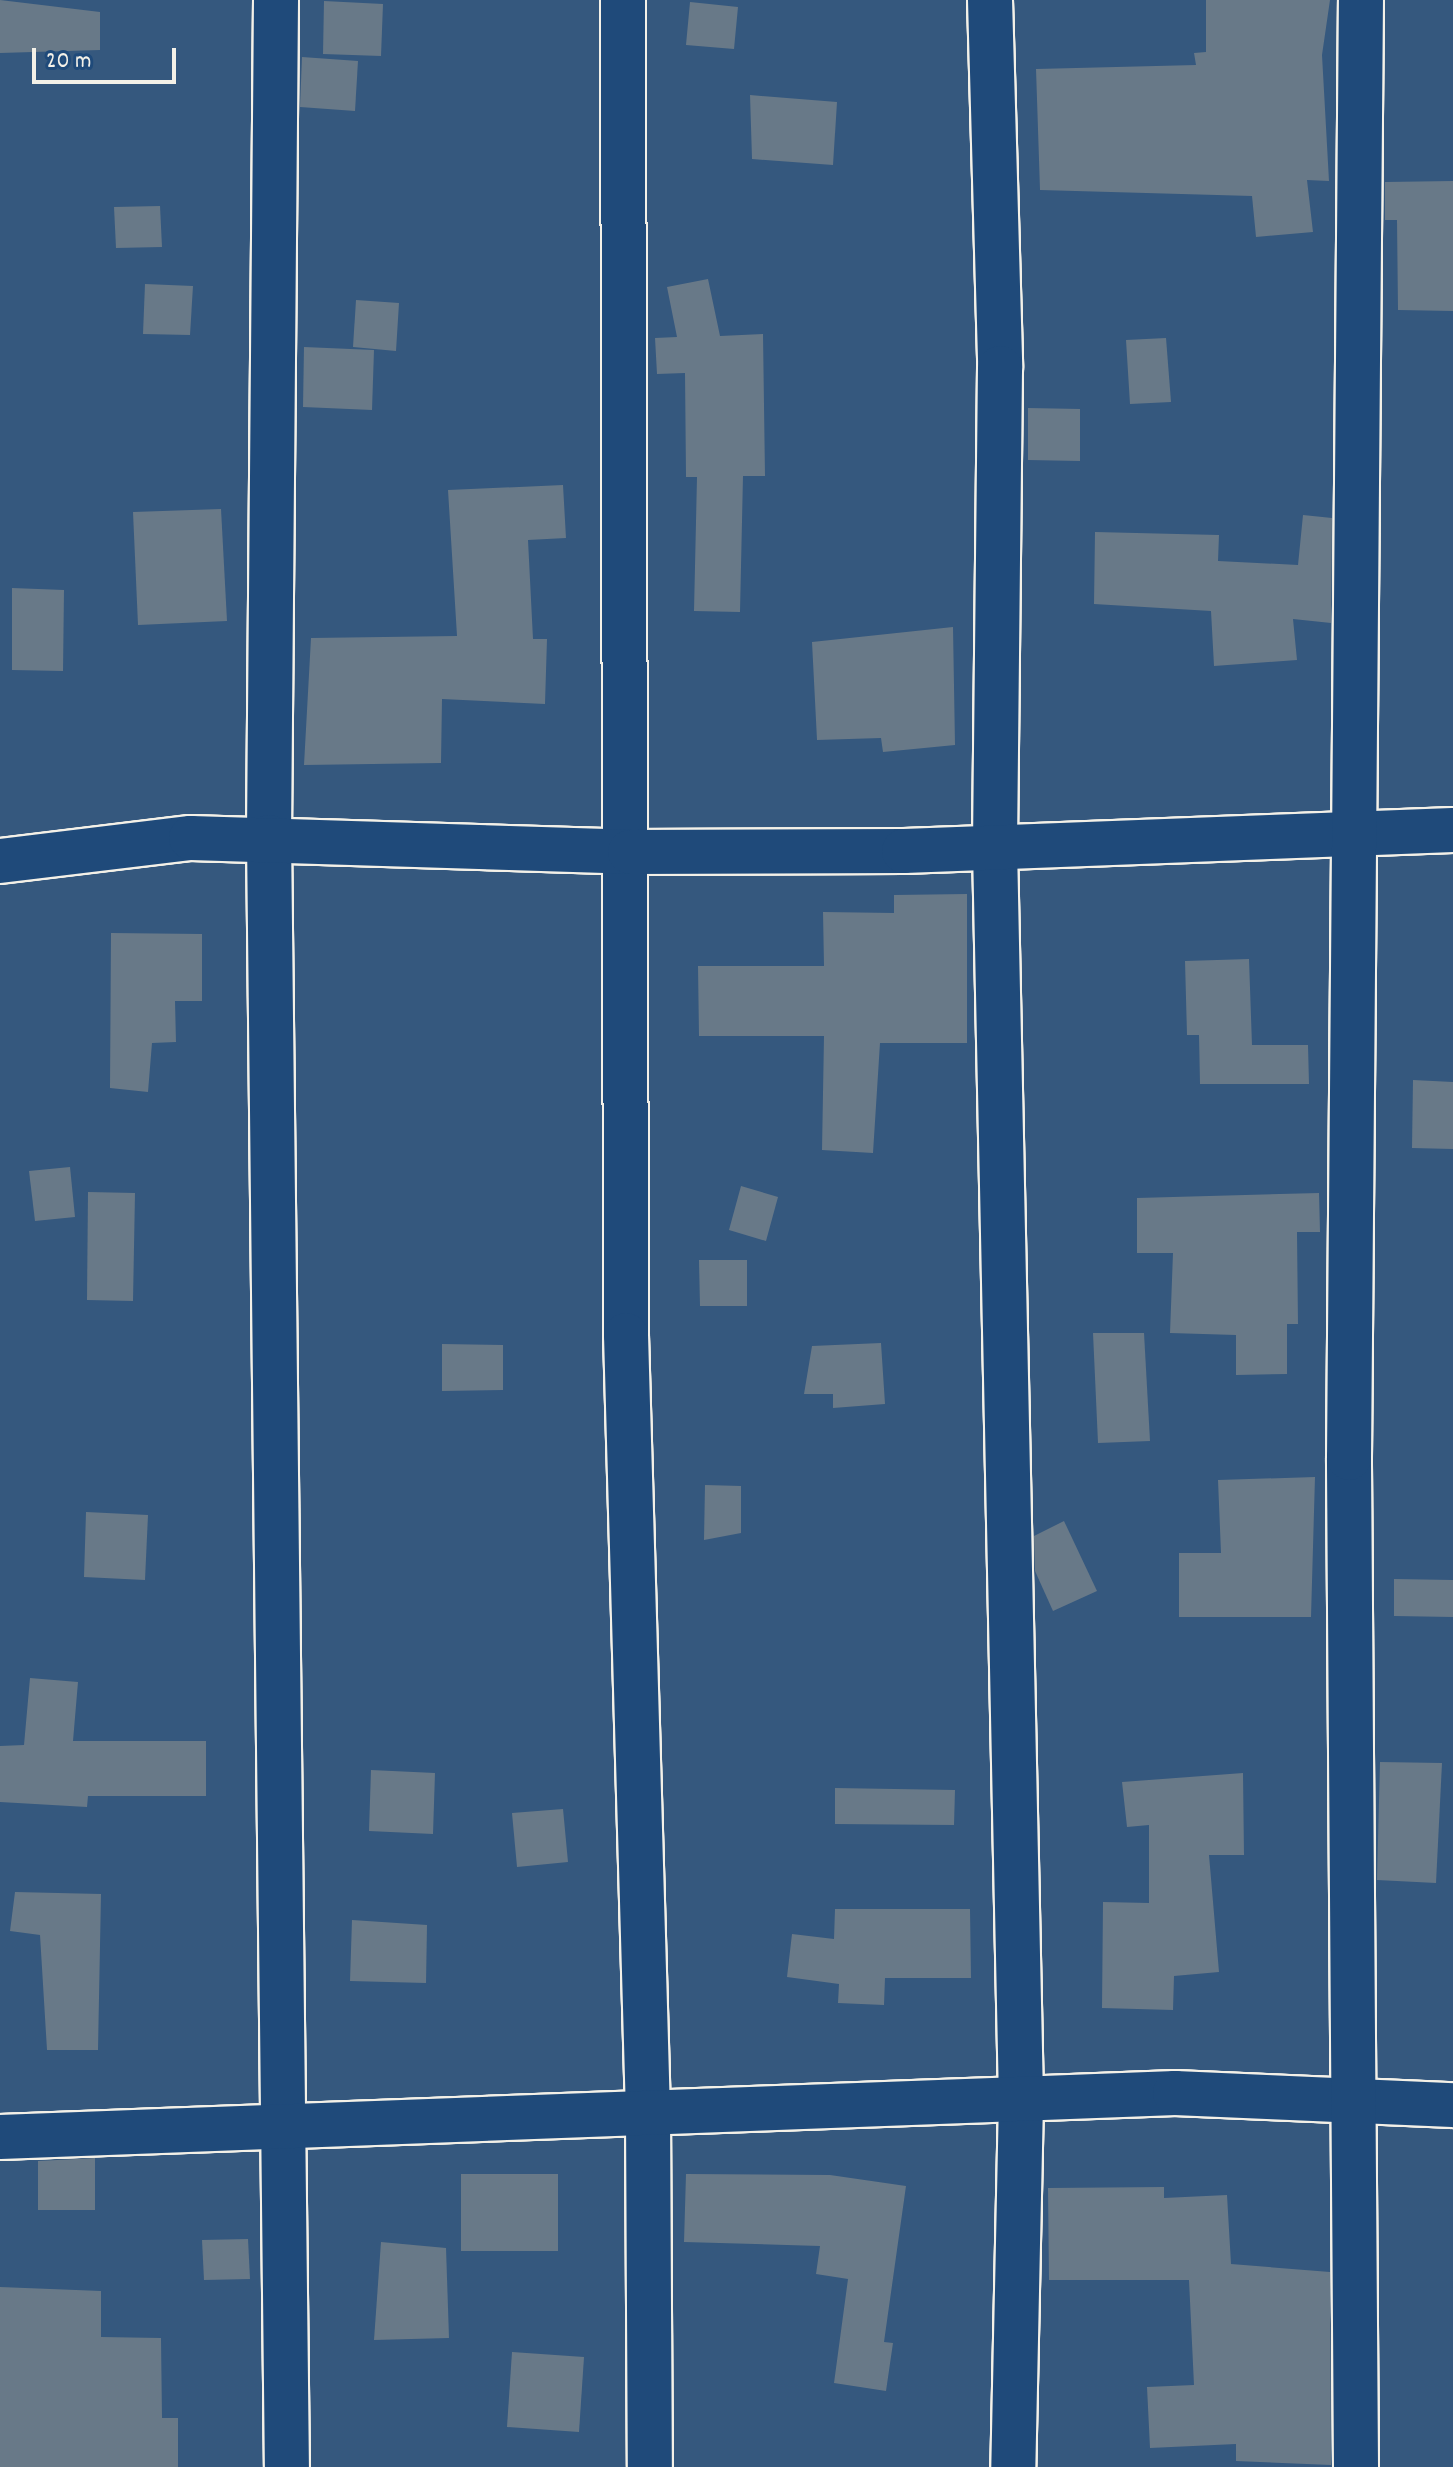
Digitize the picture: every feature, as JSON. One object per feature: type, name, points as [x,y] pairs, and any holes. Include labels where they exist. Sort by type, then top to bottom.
[{"type":"street","points":[[276,0],[269,837],[287,2467]]},
{"type":"street","points":[[623,0],[630,852],[626,1335],[648,2114],[650,2467]]},
{"type":"street","points":[[990,0],[1000,368],[995,848],[1021,2100],[1013,2467]]},
{"type":"street","points":[[1356,2467],[1349,1458],[1357,829],[1361,0]]},
{"type":"street","points":[[0,861],[74,847],[269,837],[630,852],[995,848],[1357,829],[1453,830]]},
{"type":"street","points":[[0,2137],[283,2123],[648,2114],[1175,2093],[1453,2105]]},
{"type":"building","points":[[0,0],[100,12],[100,50],[0,53]]},
{"type":"building","points":[[1206,0],[1330,0],[1322,55],[1329,181],[1307,180],[1313,232],[1256,237],[1252,196],[1040,190],[1036,69],[1196,65],[1194,53],[1206,52]]},
{"type":"building","points":[[324,1],[383,4],[381,56],[323,54]]},
{"type":"building","points":[[690,2],[738,7],[734,49],[686,45]]},
{"type":"building","points":[[302,57],[358,61],[355,111],[300,107]]},
{"type":"building","points":[[750,95],[837,102],[833,165],[752,159]]},
{"type":"building","points":[[1453,181],[1453,311],[1398,310],[1397,220],[1385,220],[1385,182]]},
{"type":"building","points":[[160,206],[162,247],[116,248],[114,207]]},
{"type":"building","points":[[708,279],[720,336],[763,334],[765,476],[743,476],[740,612],[694,611],[697,477],[686,477],[685,373],[657,374],[655,338],[677,337],[667,287]]},
{"type":"building","points":[[145,284],[193,286],[190,335],[143,334]]},
{"type":"building","points":[[356,300],[399,303],[396,351],[353,347]]},
{"type":"building","points":[[1166,338],[1171,402],[1130,404],[1126,340]]},
{"type":"building","points":[[304,347],[374,350],[372,410],[303,407]]},
{"type":"building","points":[[1028,408],[1080,409],[1080,461],[1028,460]]},
{"type":"building","points":[[563,485],[566,538],[528,540],[533,639],[547,639],[545,704],[442,699],[441,763],[304,765],[311,638],[457,636],[448,490]]},
{"type":"building","points":[[221,509],[227,621],[138,625],[133,512]]},
{"type":"building","points":[[1303,515],[1332,518],[1331,623],[1293,619],[1297,660],[1214,666],[1211,611],[1094,604],[1095,532],[1219,535],[1218,561],[1298,565]]},
{"type":"building","points":[[12,588],[64,590],[63,671],[12,670]]},
{"type":"building","points":[[953,627],[955,745],[883,752],[881,738],[817,740],[812,642]]},
{"type":"building","points":[[967,894],[967,1043],[880,1043],[873,1153],[822,1150],[824,1036],[699,1036],[698,966],[824,966],[823,912],[894,913],[894,895]]},
{"type":"building","points":[[111,933],[202,934],[202,1001],[175,1001],[176,1042],[152,1043],[148,1092],[110,1088]]},
{"type":"building","points":[[1249,959],[1252,1045],[1308,1045],[1309,1084],[1200,1084],[1199,1035],[1187,1035],[1185,961]]},
{"type":"building","points":[[1413,1080],[1453,1082],[1453,1149],[1412,1148]]},
{"type":"building","points":[[70,1167],[75,1217],[35,1221],[29,1171]]},
{"type":"building","points":[[741,1186],[778,1197],[766,1241],[729,1230]]},
{"type":"building","points":[[88,1192],[135,1193],[133,1301],[87,1300]]},
{"type":"building","points":[[1319,1193],[1320,1232],[1297,1232],[1298,1324],[1287,1324],[1287,1374],[1236,1375],[1236,1335],[1170,1333],[1173,1253],[1137,1253],[1137,1198]]},
{"type":"building","points":[[699,1260],[747,1260],[747,1306],[700,1306]]},
{"type":"building","points":[[1093,1333],[1144,1333],[1150,1441],[1098,1443]]},
{"type":"building","points":[[881,1343],[885,1404],[833,1408],[833,1394],[804,1394],[812,1346]]},
{"type":"building","points":[[442,1344],[503,1345],[503,1390],[442,1391]]},
{"type":"building","points":[[1315,1477],[1311,1617],[1179,1617],[1179,1553],[1221,1553],[1218,1480]]},
{"type":"building","points":[[705,1485],[741,1486],[741,1533],[704,1540]]},
{"type":"building","points":[[86,1512],[148,1515],[145,1580],[84,1577]]},
{"type":"building","points":[[1064,1521],[1097,1591],[1053,1611],[1035,1571],[1034,1536]]},
{"type":"building","points":[[1394,1579],[1453,1580],[1453,1617],[1394,1616]]},
{"type":"building","points":[[30,1678],[78,1682],[73,1741],[206,1741],[206,1796],[88,1796],[87,1807],[0,1802],[0,1746],[24,1745]]},
{"type":"building","points":[[1380,1762],[1442,1763],[1436,1883],[1377,1880]]},
{"type":"building","points":[[371,1770],[435,1773],[433,1834],[369,1831]]},
{"type":"building","points":[[1243,1773],[1244,1855],[1209,1855],[1219,1972],[1174,1976],[1173,2010],[1102,2008],[1103,1902],[1149,1903],[1149,1825],[1127,1827],[1122,1782]]},
{"type":"building","points":[[835,1788],[955,1790],[954,1825],[835,1824]]},
{"type":"building","points":[[563,1809],[568,1862],[517,1867],[512,1813]]},
{"type":"building","points":[[15,1892],[101,1894],[98,2050],[47,2050],[40,1935],[10,1931]]},
{"type":"building","points":[[835,1909],[970,1909],[971,1978],[885,1978],[884,2005],[838,2003],[839,1984],[787,1977],[792,1934],[834,1939]]},
{"type":"building","points":[[352,1920],[427,1925],[426,1983],[350,1981]]},
{"type":"building","points":[[95,2158],[95,2210],[38,2210],[38,2161]]},
{"type":"building","points":[[461,2174],[558,2174],[558,2251],[461,2251]]},
{"type":"building","points":[[686,2174],[830,2175],[906,2186],[884,2342],[893,2343],[886,2391],[834,2383],[848,2279],[816,2274],[820,2246],[684,2242]]},
{"type":"building","points":[[1164,2187],[1164,2198],[1227,2195],[1231,2264],[1330,2272],[1331,2465],[1236,2461],[1236,2444],[1150,2448],[1147,2387],[1194,2385],[1189,2280],[1049,2280],[1048,2188]]},
{"type":"building","points":[[248,2239],[250,2279],[204,2280],[202,2240]]},
{"type":"building","points":[[381,2242],[446,2248],[449,2338],[374,2340]]},
{"type":"building","points":[[0,2287],[101,2291],[101,2337],[161,2338],[162,2418],[178,2418],[178,2467],[0,2467]]},
{"type":"building","points":[[512,2352],[584,2357],[579,2432],[507,2427]]}]
